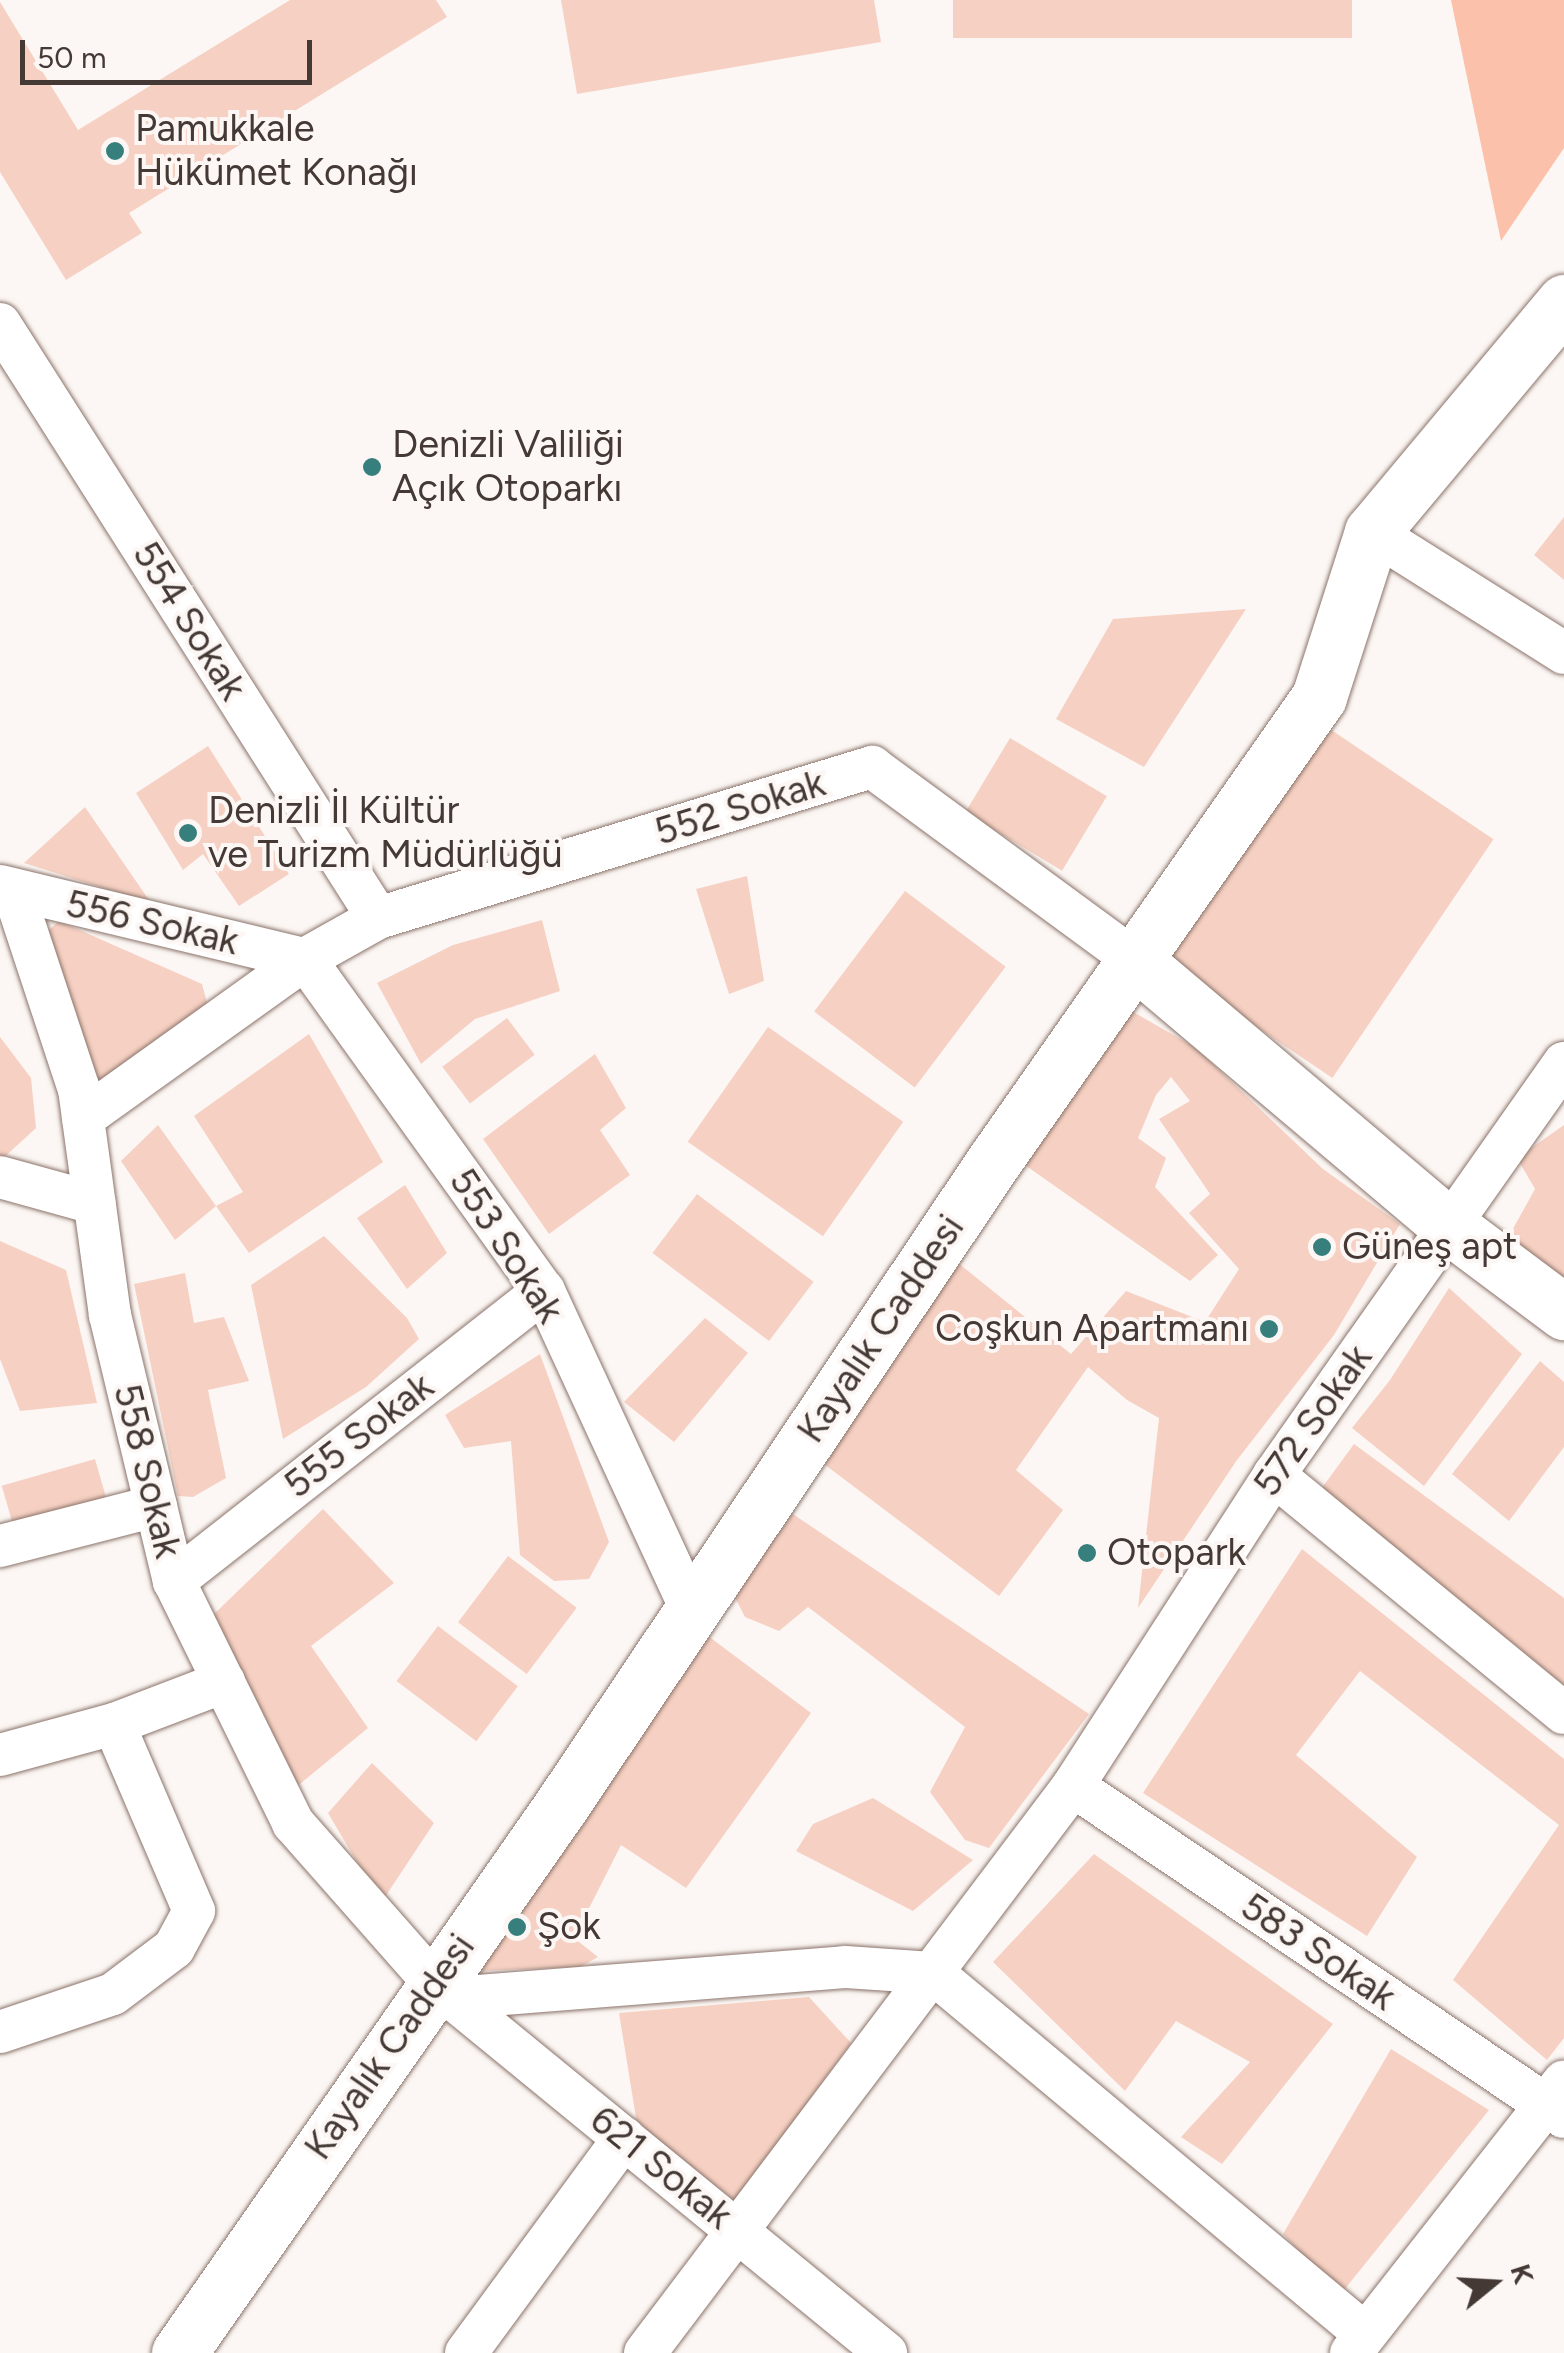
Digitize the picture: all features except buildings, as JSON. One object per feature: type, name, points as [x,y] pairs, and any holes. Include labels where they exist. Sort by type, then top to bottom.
[{"type":"street","name":"Kayalık Caddesi","points":[[179,2353],[444,1991],[692,1611],[1133,960],[1319,696],[1372,532],[1564,302]]},
{"type":"street","name":"554 Sokak","points":[[0,324],[378,918]]},
{"type":"street","points":[[1372,532],[1564,653]]},
{"type":"street","name":"552 Sokak","points":[[83,1118],[305,959],[378,918],[872,767],[1133,960]]},
{"type":"street","name":"556 Sokak","points":[[7,888],[305,959]]},
{"type":"street","name":"558 Sokak","points":[[7,888],[79,1089],[110,1316],[174,1581],[293,1822],[444,1991]]},
{"type":"street","name":"553 Sokak","points":[[305,959],[544,1291],[692,1611]]},
{"type":"street","points":[[1133,960],[1449,1226],[1564,1312]]},
{"type":"street","name":"572 Sokak","points":[[645,2353],[1073,1786],[1274,1475],[1564,1063]]},
{"type":"street","points":[[0,1177],[94,1203]]},
{"type":"street","name":"555 Sokak","points":[[174,1581],[544,1291]]},
{"type":"street","points":[[1274,1475],[1564,1713]]},
{"type":"street","points":[[0,1546],[156,1506]]},
{"type":"street","points":[[0,1754],[114,1724],[224,1682]]},
{"type":"street","points":[[0,2032],[113,1994],[174,1948],[194,1911],[114,1724]]},
{"type":"street","name":"583 Sokak","points":[[1073,1786],[1557,2100]]},
{"type":"street","points":[[444,1991],[845,1966],[933,1972],[1358,2344],[1557,2100]]},
{"type":"street","name":"621 Sokak","points":[[444,1991],[886,2353]]},
{"type":"street","points":[[466,2353],[624,2138]]},
{"type":"shaded area","points":[[1451,0],[1564,0],[1564,148],[1501,241]]},
{"type":"place","name":"Pamukkale Hükümet Konağı","points":[[115,151]]},
{"type":"place","name":"Denizli Valiliği Açık Otoparkı","points":[[372,467]]},
{"type":"place","name":"Denizli İl Kültür ve Turizm Müdürlüğü","points":[[188,833]]},
{"type":"place","name":"Güneş apt","points":[[1322,1247]]},
{"type":"place","name":"Coşkun Apartmanı","points":[[1269,1329]]},
{"type":"place","name":"Otopark","points":[[1087,1553]]},
{"type":"place","name":"Şok","points":[[517,1927]]}]
